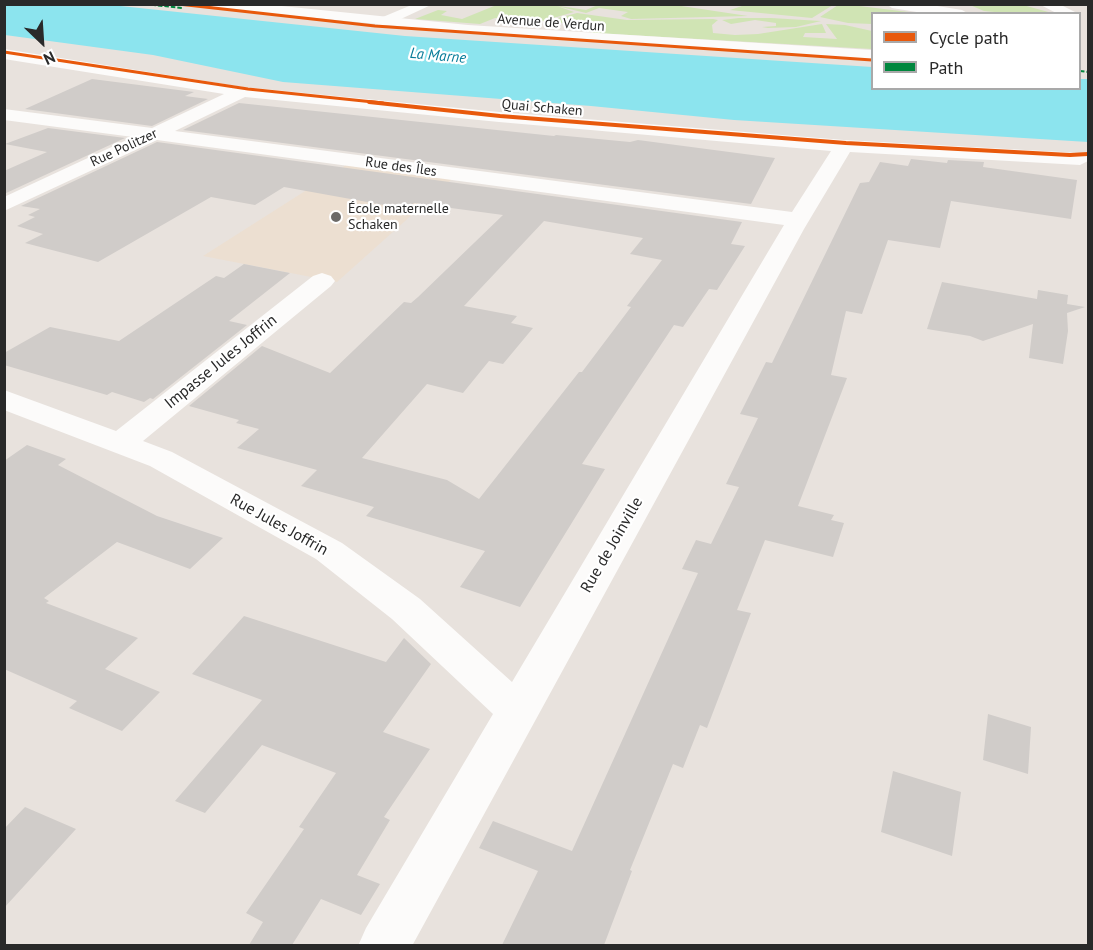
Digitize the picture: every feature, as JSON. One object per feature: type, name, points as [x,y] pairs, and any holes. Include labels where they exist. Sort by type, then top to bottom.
[{"type":"street","points":[[383,22],[427,4]]},
{"type":"street","points":[[892,4],[948,12]]},
{"type":"street","points":[[1045,4],[1067,12]]},
{"type":"street","name":"Avenue de Verdun","points":[[222,5],[383,22],[871,55]]},
{"type":"street","name":"Quai Schaken","points":[[4,54],[243,92],[487,116],[844,147],[1080,159]]},
{"type":"street","name":"Rue Politzer","points":[[4,205],[243,92]]},
{"type":"street","name":"Rue des Îles","points":[[4,114],[798,220]]},
{"type":"street","name":"Rue de Joinville","points":[[384,945],[798,220],[844,147]]},
{"type":"street","name":"Impasse Jules Joffrin","points":[[121,443],[322,281]]},
{"type":"street","name":"Rue Jules Joffrin","points":[[4,399],[161,459],[329,552],[406,609],[517,711]]},
{"type":"shaded area","name":"École maternelle Schaken","points":[[346,165],[452,179],[337,282],[203,256]]},
{"type":"green space","points":[[499,4],[553,5],[586,10],[598,5],[668,4],[748,16],[631,19],[621,16],[628,12],[599,8],[586,13],[557,6],[574,12],[543,21],[495,18],[480,24],[415,19],[438,10],[447,11],[441,15],[462,19]]},
{"type":"green space","points":[[748,4],[833,5],[812,18],[730,10]]},
{"type":"green space","points":[[838,5],[909,12],[871,12],[871,24],[848,23],[820,17]]},
{"type":"green space","points":[[970,5],[1023,5],[1048,12],[994,12],[984,11]]},
{"type":"green space","points":[[577,13],[627,20],[713,19],[718,20],[712,25],[713,33],[735,35],[758,34],[822,24],[826,33],[805,33],[803,37],[837,39],[826,24],[845,25],[871,31],[871,49],[594,33],[564,23],[547,21]]},
{"type":"green space","points":[[739,18],[821,21],[796,27],[768,28],[762,27],[776,26],[776,23],[755,20],[731,24],[722,20]]},
{"type":"water","name":"La Marne","points":[[4,5],[111,5],[405,36],[871,67],[871,90],[1081,90],[1081,79],[1088,79],[1088,142],[734,120],[591,106],[283,82],[153,55],[5,35]]},
{"type":"building","points":[[92,79],[194,92],[185,96],[208,99],[152,126],[25,109]]},
{"type":"building","points":[[239,103],[554,136],[630,142],[638,140],[775,158],[751,204],[183,130]]},
{"type":"building","points":[[48,128],[125,138],[4,194],[4,171],[47,152],[5,144]]},
{"type":"building","points":[[157,142],[742,222],[731,244],[745,246],[717,290],[709,289],[683,327],[674,325],[582,464],[605,469],[520,607],[460,587],[485,551],[366,516],[374,507],[301,486],[317,470],[237,448],[259,429],[236,423],[239,420],[189,406],[262,346],[330,373],[404,302],[411,303],[418,297],[503,215],[414,203],[406,209],[284,187],[255,205],[211,197],[98,262],[25,243],[43,234],[17,226],[35,217],[28,215],[40,209],[21,206]],"holes":[[[544,221],[643,238],[630,254],[662,260],[627,306],[631,307],[582,372],[579,372],[479,499],[447,480],[362,458],[427,384],[463,393],[489,361],[503,364],[533,328],[511,323],[517,316],[464,306]]]},
{"type":"building","points":[[911,159],[947,163],[948,160],[984,162],[983,167],[1077,180],[1071,219],[951,201],[940,248],[888,240],[862,314],[846,311],[831,375],[847,378],[798,506],[834,515],[831,520],[844,523],[833,557],[765,540],[737,610],[751,613],[707,728],[700,725],[683,768],[673,764],[630,870],[632,871],[604,945],[502,945],[538,871],[479,848],[493,821],[572,851],[698,573],[682,569],[696,540],[711,544],[739,487],[726,484],[758,418],[740,414],[766,362],[772,363],[860,183],[869,182],[880,162],[908,166]]},
{"type":"building","points":[[244,264],[290,273],[229,321],[247,325],[153,399],[150,398],[144,402],[112,392],[107,395],[4,365],[4,353],[50,327],[119,341],[216,276],[224,278]]},
{"type":"building","points":[[942,282],[1037,299],[1038,290],[1068,295],[1067,304],[1085,307],[1067,313],[1068,331],[1063,364],[1029,358],[1033,324],[983,341],[970,336],[927,329]]},
{"type":"building","points":[[27,445],[66,459],[58,465],[157,516],[223,538],[190,569],[117,542],[44,598],[49,601],[46,603],[138,638],[105,669],[160,692],[122,731],[69,708],[77,701],[4,669],[4,461]]},
{"type":"building","points":[[244,616],[386,662],[404,638],[431,664],[383,732],[430,749],[384,817],[390,820],[357,875],[380,884],[361,915],[321,899],[292,945],[249,945],[263,922],[246,913],[304,829],[299,827],[336,773],[262,745],[205,813],[175,801],[262,700],[192,674]]},
{"type":"building","points":[[988,714],[1031,727],[1028,774],[983,760]]},
{"type":"building","points":[[893,771],[961,792],[952,856],[881,832]]},
{"type":"building","points":[[25,807],[76,829],[4,908],[4,829]]},
{"type":"marked path","points":[[145,4],[182,8]]},
{"type":"marked path","points":[[1081,71],[1088,72]]},
{"type":"cycle path","points":[[178,4],[375,26],[871,60]]},
{"type":"cycle path","points":[[4,52],[248,89],[500,116],[846,143],[1070,155],[1088,154]]},
{"type":"place","name":"École maternelle Schaken","points":[[336,217]]}]
